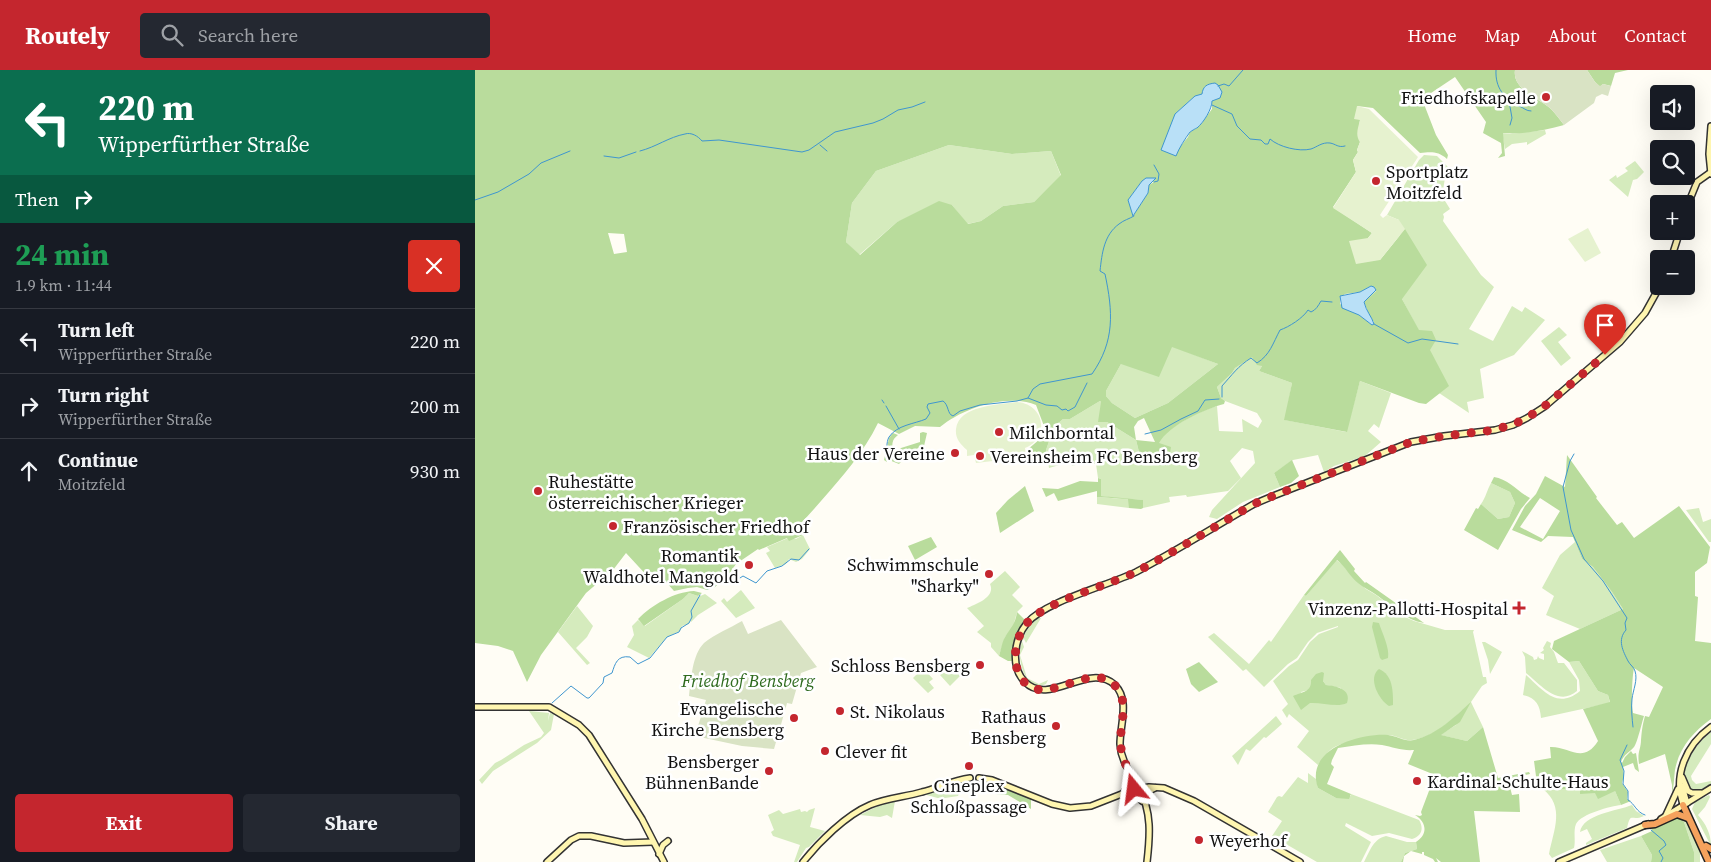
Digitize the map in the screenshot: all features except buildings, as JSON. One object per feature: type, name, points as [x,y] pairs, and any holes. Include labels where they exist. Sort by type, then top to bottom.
[{"type":"highway","points":[[1685,804],[1690,820],[1707,848],[1709,862]]},
{"type":"highway","points":[[1685,804],[1711,858]]},
{"type":"highway","points":[[1645,826],[1655,824],[1677,814],[1690,820]]},
{"type":"highway","points":[[1703,862],[1707,848]]},
{"type":"main road","points":[[1692,195],[1697,182],[1711,172],[1709,154],[1711,126]]},
{"type":"main road","points":[[1147,862],[1150,819],[1139,788],[1123,760],[1121,749],[1123,702],[1115,686],[1106,680],[1097,678],[1046,690],[1030,686],[1020,675],[1016,661],[1016,645],[1023,628],[1030,620],[1045,609],[1136,572],[1254,504],[1411,442],[1495,430],[1513,425],[1527,418],[1544,407],[1620,342],[1645,312],[1655,295]]},
{"type":"main road","points":[[475,706],[547,706],[557,710],[579,725],[589,735],[642,819],[664,862]]},
{"type":"main road","points":[[1666,816],[1679,786],[1680,771],[1693,744],[1711,726]]},
{"type":"main road","points":[[1683,765],[1682,776],[1685,804]]},
{"type":"main road","points":[[1124,792],[1129,783],[1130,774]]},
{"type":"main road","points":[[1682,776],[1688,791],[1703,793]]},
{"type":"main road","points":[[803,862],[840,825],[865,807],[878,802],[922,792],[956,780],[970,778]]},
{"type":"main road","points":[[979,778],[993,780],[1052,804],[1070,808],[1091,806],[1124,792],[1139,788],[1156,787],[1169,790],[1194,801],[1301,862]]},
{"type":"main road","points":[[1679,786],[1685,804]]},
{"type":"main road","points":[[1144,803],[1149,791],[1156,787]]},
{"type":"main road","points":[[1559,862],[1666,816],[1711,788]]},
{"type":"main road","points":[[1124,792],[1138,796],[1144,803]]},
{"type":"main road","points":[[547,862],[571,840],[579,836],[591,836],[625,843],[653,842]]},
{"type":"main road","points":[[659,854],[661,848],[668,841]]},
{"type":"green space","points":[[475,70],[1515,70],[1515,77],[1522,88],[1551,109],[1564,125],[1526,133],[1503,133],[1505,156],[1498,158],[1502,153],[1501,143],[1483,133],[1486,122],[1455,77],[1422,99],[1436,135],[1448,155],[1447,159],[1437,153],[1420,153],[1373,108],[1357,106],[1360,120],[1358,134],[1360,142],[1358,152],[1353,160],[1356,172],[1333,207],[1372,233],[1368,238],[1380,260],[1405,229],[1427,265],[1402,299],[1419,330],[1432,331],[1436,340],[1430,350],[1449,386],[1426,404],[1360,381],[1347,432],[1284,420],[1292,383],[1259,371],[1262,366],[1257,365],[1252,357],[1235,368],[1217,387],[1221,398],[1225,401],[1224,404],[1188,419],[1164,436],[1159,443],[1171,447],[1168,466],[1142,464],[1136,440],[1107,422],[1098,422],[1100,401],[1070,419],[1063,419],[1054,427],[1046,450],[1047,457],[1028,462],[1027,450],[1040,439],[1044,426],[1036,405],[1012,401],[986,404],[961,414],[940,427],[915,426],[899,434],[878,423],[852,464],[797,526],[803,535],[789,541],[787,538],[758,549],[736,564],[729,574],[715,587],[707,590],[697,587],[674,591],[658,573],[650,579],[626,553],[613,570],[586,593],[541,655],[527,682],[513,651],[498,646],[475,643]],"holes":[[[1222,92],[1220,97],[1212,101],[1212,109],[1201,124],[1190,132],[1179,148],[1175,114],[1195,96]],[[949,145],[1012,154],[1051,151],[1061,175],[1034,202],[1003,206],[981,221],[968,224],[952,205],[939,201],[897,222],[860,255],[846,242],[852,203],[876,171]],[[1142,181],[1154,182],[1149,185],[1148,193],[1133,216],[1131,196]],[[608,233],[624,234],[627,252],[614,254]],[[1371,286],[1374,287],[1376,291],[1364,302],[1374,322],[1372,325],[1340,304],[1340,298],[1345,294],[1360,292]],[[1172,347],[1218,364],[1168,403],[1135,418],[1112,403],[1106,396],[1106,391],[1121,364],[1159,377]],[[1144,418],[1155,442],[1136,440],[1134,427],[1138,421]]]},
{"type":"green space","points":[[1515,70],[1587,70],[1600,86],[1603,84],[1611,86],[1608,96],[1602,94],[1596,97],[1594,103],[1564,125],[1551,109],[1522,88],[1515,77]]},
{"type":"green space","points":[[1587,70],[1628,70],[1615,73],[1611,86],[1603,84],[1600,87]]},
{"type":"green space","name":"Sportplatz Moitzfeld","points":[[1357,106],[1369,109],[1418,157],[1380,215],[1383,218],[1387,215],[1399,220],[1405,229],[1380,260],[1356,264],[1349,241],[1368,238],[1372,233],[1333,208],[1356,172],[1353,160],[1358,152],[1360,142],[1357,134],[1360,120],[1354,119]]},
{"type":"green space","points":[[1545,130],[1546,134],[1527,145],[1527,142],[1512,144],[1505,149],[1502,133],[1510,134]]},
{"type":"green space","points":[[949,145],[1012,154],[1051,151],[1061,176],[1034,202],[1003,206],[981,221],[967,224],[952,205],[897,222],[859,255],[846,242],[852,203],[876,171]]},
{"type":"green space","points":[[1424,155],[1437,156],[1453,172],[1445,178],[1442,196],[1450,209],[1443,214],[1443,221],[1481,275],[1494,287],[1469,329],[1493,341],[1512,306],[1522,312],[1525,307],[1545,320],[1514,355],[1480,369],[1484,398],[1467,402],[1469,413],[1439,393],[1448,386],[1402,299],[1399,220],[1387,215],[1419,160]]},
{"type":"green space","points":[[1635,161],[1644,172],[1637,179],[1633,180],[1628,197],[1609,180],[1616,175],[1617,178],[1628,171],[1625,168]]},
{"type":"green space","points":[[1588,228],[1601,253],[1585,262],[1568,239]]},
{"type":"green space","points":[[1559,327],[1567,335],[1558,342],[1571,358],[1561,366],[1541,341]]},
{"type":"green space","points":[[1172,346],[1218,364],[1168,403],[1135,418],[1112,403],[1106,396],[1106,391],[1121,364]]},
{"type":"green space","points":[[1252,356],[1262,366],[1259,371],[1292,383],[1285,420],[1346,432],[1360,381],[1391,393],[1379,428],[1374,424],[1368,431],[1381,442],[1365,456],[1334,466],[1324,472],[1318,455],[1293,460],[1274,473],[1280,487],[1243,502],[1217,519],[1209,517],[1212,510],[1255,463],[1253,451],[1242,448],[1230,461],[1241,478],[1228,491],[1187,497],[1186,495],[1169,497],[1170,502],[1143,508],[1143,500],[1129,499],[1129,508],[1097,504],[1097,497],[1124,499],[1101,496],[1101,479],[1098,478],[1096,464],[1090,464],[1091,458],[1080,459],[1080,464],[1072,466],[1070,462],[1049,468],[1046,450],[1054,427],[1063,419],[1070,419],[1100,401],[1107,422],[1136,440],[1142,464],[1147,464],[1160,440],[1169,430],[1205,410],[1217,406],[1219,431],[1243,432],[1242,419],[1258,428],[1262,421],[1257,413],[1225,401],[1221,398],[1217,387],[1235,368]]},
{"type":"green space","name":"Milchborntal","points":[[1017,402],[1026,404],[1034,409],[1041,422],[1041,430],[1038,437],[1025,448],[1026,457],[976,463],[974,455],[967,456],[967,450],[956,435],[959,421],[964,415],[980,408]]},
{"type":"green space","points":[[893,433],[898,435],[893,443],[893,453],[895,454],[901,448],[920,442],[920,433],[927,433],[924,446],[907,456],[899,464],[884,460],[889,438]]},
{"type":"green space","points":[[1567,455],[1617,525],[1622,522],[1634,538],[1679,506],[1710,547],[1707,563],[1695,572],[1695,596],[1698,597],[1695,641],[1711,643],[1711,719],[1698,729],[1683,748],[1675,770],[1672,793],[1665,754],[1639,764],[1645,716],[1649,717],[1663,687],[1634,668],[1632,690],[1633,713],[1644,716],[1635,745],[1621,762],[1631,751],[1633,754],[1636,753],[1639,772],[1635,769],[1633,763],[1623,767],[1624,776],[1622,783],[1628,792],[1627,799],[1631,801],[1621,805],[1615,791],[1598,799],[1595,793],[1580,794],[1580,789],[1543,789],[1536,776],[1534,761],[1551,758],[1550,747],[1557,747],[1575,753],[1587,752],[1592,748],[1598,741],[1583,709],[1610,702],[1608,695],[1598,691],[1579,661],[1569,662],[1552,649],[1554,641],[1623,609],[1593,567],[1582,559],[1573,537],[1548,536],[1541,542],[1512,530],[1525,506],[1536,494],[1545,476],[1565,487]],"holes":[[[1540,498],[1560,511],[1543,539],[1520,527]]]},
{"type":"green space","points":[[1292,460],[1299,476],[1291,483],[1280,487],[1274,473]]},
{"type":"green space","points":[[1494,477],[1508,483],[1530,498],[1521,509],[1498,550],[1464,530],[1476,508],[1478,509],[1481,504],[1498,519],[1509,517],[1515,503],[1510,492],[1491,483]]},
{"type":"green space","points":[[1098,478],[1101,479],[1101,496],[1143,500],[1143,508],[1129,508],[1128,499],[1097,497],[1097,491],[1058,501],[1054,493],[1046,497],[1042,488],[1058,489],[1080,481],[1098,482]]},
{"type":"green space","points":[[1491,483],[1510,492],[1515,503],[1509,517],[1498,519],[1481,504]]},
{"type":"green space","points":[[1025,486],[1034,511],[1000,533],[996,513]]},
{"type":"green space","points":[[1699,508],[1703,522],[1711,519],[1711,542],[1709,542],[1686,510]]},
{"type":"green space","points":[[803,535],[810,549],[802,559],[796,562],[789,559],[786,564],[775,568],[766,553],[770,551],[767,547],[788,538],[796,539]]},
{"type":"green space","points":[[931,537],[937,547],[915,560],[908,546]]},
{"type":"green space","points":[[1575,542],[1582,559],[1593,567],[1623,609],[1580,629],[1546,615],[1554,596],[1542,588],[1560,555]]},
{"type":"green space","points":[[1340,550],[1355,569],[1354,571],[1365,583],[1424,623],[1405,616],[1360,585],[1337,560],[1306,596],[1304,595]]},
{"type":"green space","points":[[1336,560],[1366,589],[1405,617],[1445,630],[1474,630],[1483,677],[1486,677],[1487,683],[1482,686],[1471,702],[1483,727],[1467,741],[1440,735],[1456,725],[1462,710],[1445,725],[1419,739],[1409,740],[1385,735],[1352,741],[1333,748],[1318,765],[1297,747],[1309,731],[1289,714],[1287,718],[1282,710],[1288,704],[1273,681],[1298,660],[1310,642],[1319,634],[1338,626],[1317,633],[1297,658],[1264,687],[1246,669],[1243,671],[1208,637],[1214,633],[1249,664],[1269,640],[1271,642],[1304,595],[1306,596]],"holes":[[[1323,676],[1323,681],[1326,685],[1341,688],[1336,705],[1330,703],[1310,703],[1301,692],[1309,690]]]},
{"type":"green space","points":[[1005,571],[1020,587],[1012,595],[1023,606],[1017,612],[1013,627],[1005,637],[999,656],[991,647],[991,643],[977,632],[984,626],[967,608],[988,596],[991,589],[990,584]]},
{"type":"green space","points":[[741,590],[755,608],[736,618],[721,601],[724,598],[727,602]]},
{"type":"green space","points":[[694,591],[702,593],[698,596],[689,593],[644,626],[638,619],[664,600]]},
{"type":"green space","points":[[689,593],[698,597],[705,594],[717,603],[698,615],[691,622],[691,620],[689,624],[682,626],[680,631],[667,637],[649,658],[627,647],[634,635],[632,626],[638,620],[645,626]]},
{"type":"green space","points":[[577,606],[593,626],[587,637],[576,648],[590,663],[587,665],[558,632]]},
{"type":"green space","points":[[1017,612],[1025,620],[1014,639],[1012,661],[1008,661],[999,656],[1004,639],[1014,623]]},
{"type":"green space","points":[[1038,618],[1041,618],[1026,643],[1024,639],[1022,641],[1029,627]]},
{"type":"green space","name":"Friedhof Bensberg","points":[[781,620],[817,667],[801,673],[792,704],[787,703],[774,749],[742,746],[695,736],[706,700],[689,696],[693,668],[700,648],[713,637],[742,621],[748,634]]},
{"type":"green space","points":[[1373,622],[1379,623],[1387,645],[1388,658],[1382,660],[1372,627]]},
{"type":"green space","points":[[1022,641],[1024,647],[1020,655],[1020,651]]},
{"type":"green space","points":[[1547,641],[1551,643],[1550,647],[1558,663],[1564,663],[1577,680],[1577,691],[1570,695],[1563,697],[1550,693],[1526,673],[1525,657],[1522,651],[1533,657],[1534,660],[1538,656],[1544,660],[1544,654],[1540,653],[1544,650],[1543,648]]},
{"type":"green space","points":[[1482,642],[1502,652],[1490,674],[1488,660]]},
{"type":"green space","points":[[1020,656],[1027,678],[1039,684],[1048,680],[1046,684],[1039,686],[1028,680],[1024,674]]},
{"type":"green space","points":[[957,660],[966,670],[950,686],[940,675]]},
{"type":"green space","points":[[1579,661],[1598,691],[1608,695],[1610,703],[1541,718],[1537,703],[1523,695],[1526,675],[1544,692],[1564,699],[1580,691],[1579,680],[1569,662]]},
{"type":"green space","points":[[1199,662],[1218,682],[1199,692],[1191,684],[1186,669]]},
{"type":"green space","points":[[923,668],[933,679],[929,682],[934,688],[928,693],[913,678]]},
{"type":"green space","points":[[1379,669],[1390,679],[1393,705],[1389,706],[1385,703],[1376,689],[1374,678]]},
{"type":"green space","points":[[1324,673],[1323,681],[1326,685],[1338,687],[1345,691],[1348,698],[1347,703],[1339,705],[1310,703],[1301,710],[1293,696],[1308,689],[1311,680],[1316,674]]},
{"type":"green space","points":[[1471,702],[1460,722],[1441,735],[1467,741],[1483,727],[1498,778],[1529,772],[1530,774],[1508,779],[1512,795],[1519,794],[1520,812],[1474,811],[1480,862],[1441,862],[1436,858],[1438,862],[1435,862],[1424,855],[1424,852],[1422,854],[1411,851],[1417,849],[1416,842],[1423,836],[1425,828],[1422,821],[1415,815],[1422,815],[1421,812],[1435,775],[1408,764],[1414,750],[1376,744],[1338,748],[1332,760],[1331,764],[1334,767],[1327,784],[1351,794],[1349,799],[1336,798],[1318,788],[1316,774],[1319,763],[1337,746],[1363,737],[1388,735],[1404,740],[1414,740],[1431,734]]},
{"type":"green space","points":[[529,711],[549,713],[548,721],[550,713],[554,714],[551,730],[537,743],[493,771],[482,784],[479,780],[495,763],[541,737],[544,733]]},
{"type":"green space","points":[[1276,716],[1282,724],[1266,738],[1264,737],[1250,751],[1246,749],[1238,765],[1232,756]]},
{"type":"green space","points":[[1711,732],[1711,744],[1691,776],[1696,784],[1711,781],[1711,784],[1696,792],[1689,790],[1684,779],[1686,766],[1701,741]]},
{"type":"green space","points":[[1308,773],[1316,779],[1318,788],[1336,798],[1351,796],[1351,794],[1419,820],[1422,829],[1420,834],[1412,839],[1389,833],[1372,836],[1346,823],[1345,826],[1371,842],[1361,862],[1317,862],[1272,836],[1282,821],[1268,812],[1277,797],[1282,797],[1298,777],[1308,783]]},
{"type":"green space","points":[[969,781],[970,786],[980,785],[984,782],[1003,787],[1031,799],[1031,809],[1008,795],[994,794],[990,785],[964,789],[966,782]]},
{"type":"green space","points":[[964,782],[958,796],[945,798],[945,800],[923,794]]},
{"type":"green space","points":[[1543,789],[1615,791],[1621,805],[1597,811],[1579,820],[1575,827],[1574,848],[1552,858],[1549,854],[1555,827],[1556,811],[1550,796]]},
{"type":"green space","points":[[1709,795],[1710,797],[1705,807],[1698,815],[1707,829],[1711,846],[1692,809],[1695,802]]},
{"type":"green space","points":[[895,801],[892,818],[887,815],[880,817],[860,815],[878,806]]},
{"type":"green space","points":[[1632,805],[1636,811],[1644,816],[1631,818],[1627,828],[1586,845],[1592,839],[1587,829],[1580,832],[1582,826],[1587,821],[1601,814]]},
{"type":"green space","points":[[815,808],[810,827],[825,831],[806,848],[797,862],[794,862],[800,845],[773,836],[771,832],[774,830],[768,815],[779,810],[783,814],[800,809],[801,812],[807,812]]},
{"type":"green space","points":[[1678,816],[1688,822],[1700,849],[1700,862],[1694,862],[1694,852],[1684,822]]},
{"type":"green space","points":[[1678,816],[1684,822],[1694,852],[1694,862],[1651,862],[1652,855],[1641,836],[1652,831],[1651,828]]},
{"type":"green space","points":[[1386,836],[1407,842],[1416,842],[1417,849],[1405,853],[1401,862],[1364,862],[1375,843]]},
{"type":"green space","points":[[1641,836],[1652,855],[1651,862],[1607,862],[1600,850]]},
{"type":"water","points":[[1215,83],[1222,92],[1220,98],[1212,101],[1211,108],[1205,119],[1197,128],[1190,132],[1176,156],[1161,150],[1175,114],[1195,96],[1202,94],[1206,86]]},
{"type":"water","points":[[1146,178],[1156,178],[1149,185],[1148,193],[1133,216],[1128,200]]},
{"type":"water","points":[[1371,286],[1376,290],[1364,302],[1374,324],[1372,325],[1359,315],[1342,308],[1340,296],[1360,292]]},
{"type":"waterway","points":[[1218,86],[1224,84],[1229,86],[1243,70]]},
{"type":"waterway","points":[[1496,70],[1497,82],[1501,92],[1509,100],[1531,111]]},
{"type":"waterway","points":[[1509,101],[1512,118],[1510,125]]},
{"type":"waterway","points":[[640,151],[673,137],[690,134],[702,141],[719,140],[802,152],[809,150],[835,132],[873,123],[898,110],[925,102]]},
{"type":"waterway","points":[[1212,105],[1232,114],[1237,126],[1250,139],[1261,140],[1265,144],[1268,144],[1270,139],[1284,146],[1301,150],[1311,149],[1327,143],[1341,147],[1345,146]]},
{"type":"waterway","points":[[820,145],[827,151]]},
{"type":"waterway","points":[[475,200],[498,192],[529,174],[541,163],[570,151]]},
{"type":"waterway","points":[[604,156],[619,158],[636,152]]},
{"type":"waterway","points":[[1154,165],[1159,174],[1158,181],[1154,182]]},
{"type":"waterway","points":[[1028,398],[1033,389],[1040,384],[1092,374],[1099,362],[1105,350],[1110,326],[1108,288],[1105,274],[1100,271],[1103,251],[1107,239],[1114,228],[1134,216]]},
{"type":"waterway","points":[[1222,397],[1222,386],[1246,361],[1251,358],[1257,363],[1261,360],[1271,348],[1280,330],[1295,322],[1308,310],[1311,312],[1317,308],[1321,301],[1332,302]]},
{"type":"waterway","points":[[1374,324],[1408,343],[1422,339],[1458,344]]},
{"type":"waterway","points":[[886,458],[887,444],[892,433],[901,427],[926,419],[930,413],[927,407],[928,404],[943,401],[953,416],[960,411],[980,405],[1028,398],[1068,411],[1075,407],[1087,383]]},
{"type":"waterway","points":[[1145,434],[1161,430],[1198,411],[1205,400],[1219,399]]},
{"type":"waterway","points":[[886,406],[899,429]]},
{"type":"waterway","points":[[1574,454],[1570,461],[1563,487],[1571,530],[1584,559],[1603,581],[1627,618],[1625,623],[1626,630],[1621,642],[1624,653],[1636,674],[1632,702],[1633,727]]},
{"type":"waterway","points":[[740,578],[743,576],[756,583],[767,571],[782,566],[791,559],[799,560],[809,549]]},
{"type":"waterway","points":[[708,589],[729,574],[736,574]]},
{"type":"waterway","points":[[552,703],[571,686],[589,698],[603,683],[604,677],[612,673],[617,661],[622,657],[630,657],[638,664],[650,658],[667,637],[679,632],[681,628],[689,623],[692,617],[691,611],[700,595]]},
{"type":"waterway","points":[[1627,745],[1620,760],[1624,771],[1623,784],[1628,791],[1628,800],[1645,815]]},
{"type":"waterway","points":[[1651,830],[1666,845],[1659,851],[1663,858],[1661,862]]},
{"type":"place","name":"Friedhofskapelle","points":[[1546,97]]},
{"type":"place","name":"Sportplatz Moitzfeld","points":[[1376,181]]},
{"type":"place","name":"Milchborntal","points":[[999,432]]},
{"type":"place","name":"Haus der Vereine","points":[[955,453]]},
{"type":"place","name":"Vereinsheim FC Bensberg","points":[[980,456]]},
{"type":"place","name":"Ruhestätte österreichischer Krieger","points":[[538,491]]},
{"type":"place","name":"Französischer Friedhof","points":[[613,526]]},
{"type":"place","name":"Romantik Waldhotel Mangold","points":[[749,565]]},
{"type":"place","name":"Schwimmschule \"Sharky\"","points":[[989,574]]},
{"type":"place","name":"Vinzenz-Pallotti-Hospital","points":[[1519,608]]},
{"type":"place","name":"Schloss Bensberg","points":[[980,665]]},
{"type":"place","name":"St. Nikolaus","points":[[840,711]]},
{"type":"place","name":"Evangelische Kirche Bensberg","points":[[794,718]]},
{"type":"place","name":"Rathaus Bensberg","points":[[1056,726]]},
{"type":"place","name":"Clever fit","points":[[825,751]]},
{"type":"place","name":"Cineplex Schloßpassage","points":[[969,766]]},
{"type":"place","name":"Bensberger BühnenBande","points":[[769,771]]},
{"type":"place","name":"Kardinal-Schulte-Haus","points":[[1417,781]]},
{"type":"place","name":"Weyerhof","points":[[1199,840]]},
{"type":"route","points":[[1134,789],[1139,788],[1125,765],[1121,749],[1123,702],[1118,689],[1109,682],[1097,678],[1046,690],[1034,688],[1027,684],[1018,672],[1016,645],[1020,634],[1030,620],[1045,609],[1136,572],[1225,520],[1273,496],[1411,442],[1487,431],[1520,422],[1540,410],[1605,355]]}]
